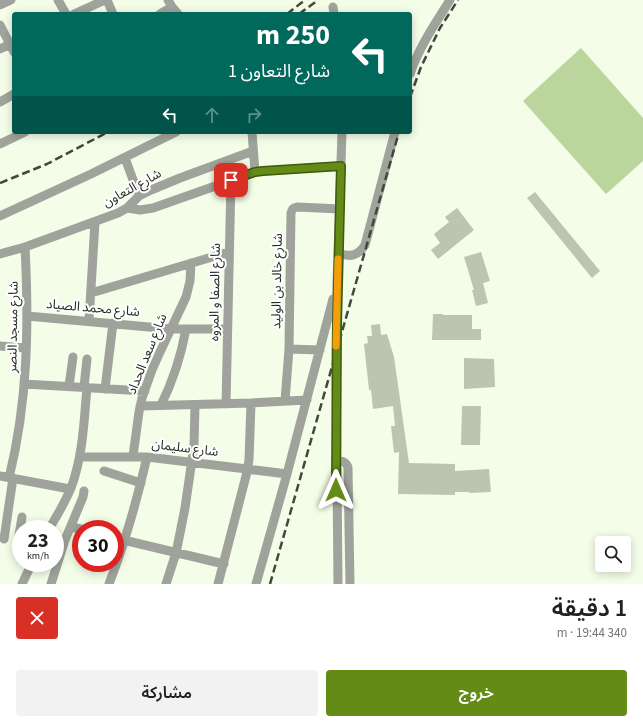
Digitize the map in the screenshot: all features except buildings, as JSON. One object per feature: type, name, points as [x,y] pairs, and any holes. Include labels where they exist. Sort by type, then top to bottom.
[{"type":"street","points":[[0,5],[11,0]]},
{"type":"street","points":[[58,0],[65,12]]},
{"type":"street","points":[[79,12],[106,0],[112,12]]},
{"type":"street","points":[[412,68],[424,42],[450,0]]},
{"type":"street","points":[[164,12],[173,7]]},
{"type":"street","points":[[0,25],[12,44]]},
{"type":"street","points":[[0,48],[12,46]]},
{"type":"street","points":[[0,102],[12,95]]},
{"type":"street","points":[[0,144],[22,134]]},
{"type":"street","points":[[0,216],[91,174],[172,134]]},
{"type":"street","points":[[252,134],[255,172]]},
{"type":"street","points":[[338,584],[336,459],[337,284],[342,134]]},
{"type":"street","points":[[338,253],[348,256],[354,255],[362,250],[365,245],[394,134]]},
{"type":"street","name":"شارع التعاون","points":[[0,254],[25,247],[118,213],[127,208],[139,196],[147,192],[253,151]]},
{"type":"street","points":[[124,158],[139,196]]},
{"type":"street","points":[[127,208],[140,210],[153,208],[255,172],[341,166]]},
{"type":"street","name":"شارع الصفا و المروه","points":[[226,404],[231,180]]},
{"type":"street","name":"شارع خالد بن الوليد","points":[[285,401],[289,349],[290,213],[297,207],[340,209]]},
{"type":"street","points":[[89,321],[94,222]]},
{"type":"street","name":"شارع مسجد النصر","points":[[2,539],[7,477],[19,431],[24,384],[27,316],[25,247]]},
{"type":"street","points":[[91,294],[229,252]]},
{"type":"street","name":"شارع سعد الحداد","points":[[133,456],[140,406],[154,364],[189,289],[192,263]]},
{"type":"street","points":[[256,584],[307,400],[337,284]]},
{"type":"street","name":"شارع محمد الصياد","points":[[27,316],[171,329],[228,329]]},
{"type":"street","points":[[105,389],[113,323]]},
{"type":"street","points":[[161,406],[177,368],[186,329]]},
{"type":"street","points":[[0,346],[26,348]]},
{"type":"street","points":[[289,349],[320,350]]},
{"type":"street","points":[[69,386],[73,357]]},
{"type":"street","points":[[54,520],[70,489],[80,457],[84,432],[87,359]]},
{"type":"street","points":[[24,384],[145,391]]},
{"type":"street","points":[[140,406],[307,400]]},
{"type":"street","points":[[218,584],[247,469],[251,403]]},
{"type":"street","points":[[166,584],[176,553],[185,508],[195,433],[195,405]]},
{"type":"street","name":"شارع سليمان","points":[[80,457],[147,457],[287,474]]},
{"type":"street","points":[[124,526],[141,483],[147,457]]},
{"type":"street","points":[[336,459],[346,462],[348,468],[350,584]]},
{"type":"street","points":[[104,471],[141,483]]},
{"type":"street","points":[[7,477],[70,489]]},
{"type":"street","points":[[50,584],[84,492]]},
{"type":"street","points":[[2,539],[12,540]]},
{"type":"street","points":[[124,540],[224,564]]},
{"type":"street","points":[[22,584],[28,572]]},
{"type":"street","points":[[109,584],[112,572]]},
{"type":"green space","points":[[581,48],[643,118],[643,161],[606,194],[523,101]]},
{"type":"railway","points":[[290,12],[305,0]]},
{"type":"railway","points":[[302,12],[318,0]]},
{"type":"railway","points":[[412,92],[421,67],[440,28],[458,0]]},
{"type":"railway","points":[[0,183],[47,164],[104,134]]},
{"type":"railway","points":[[270,584],[398,134]]},
{"type":"slow traffic","points":[[336,346],[338,259]]},
{"type":"route","points":[[231,180],[255,172],[341,166],[337,284],[336,490]]}]
